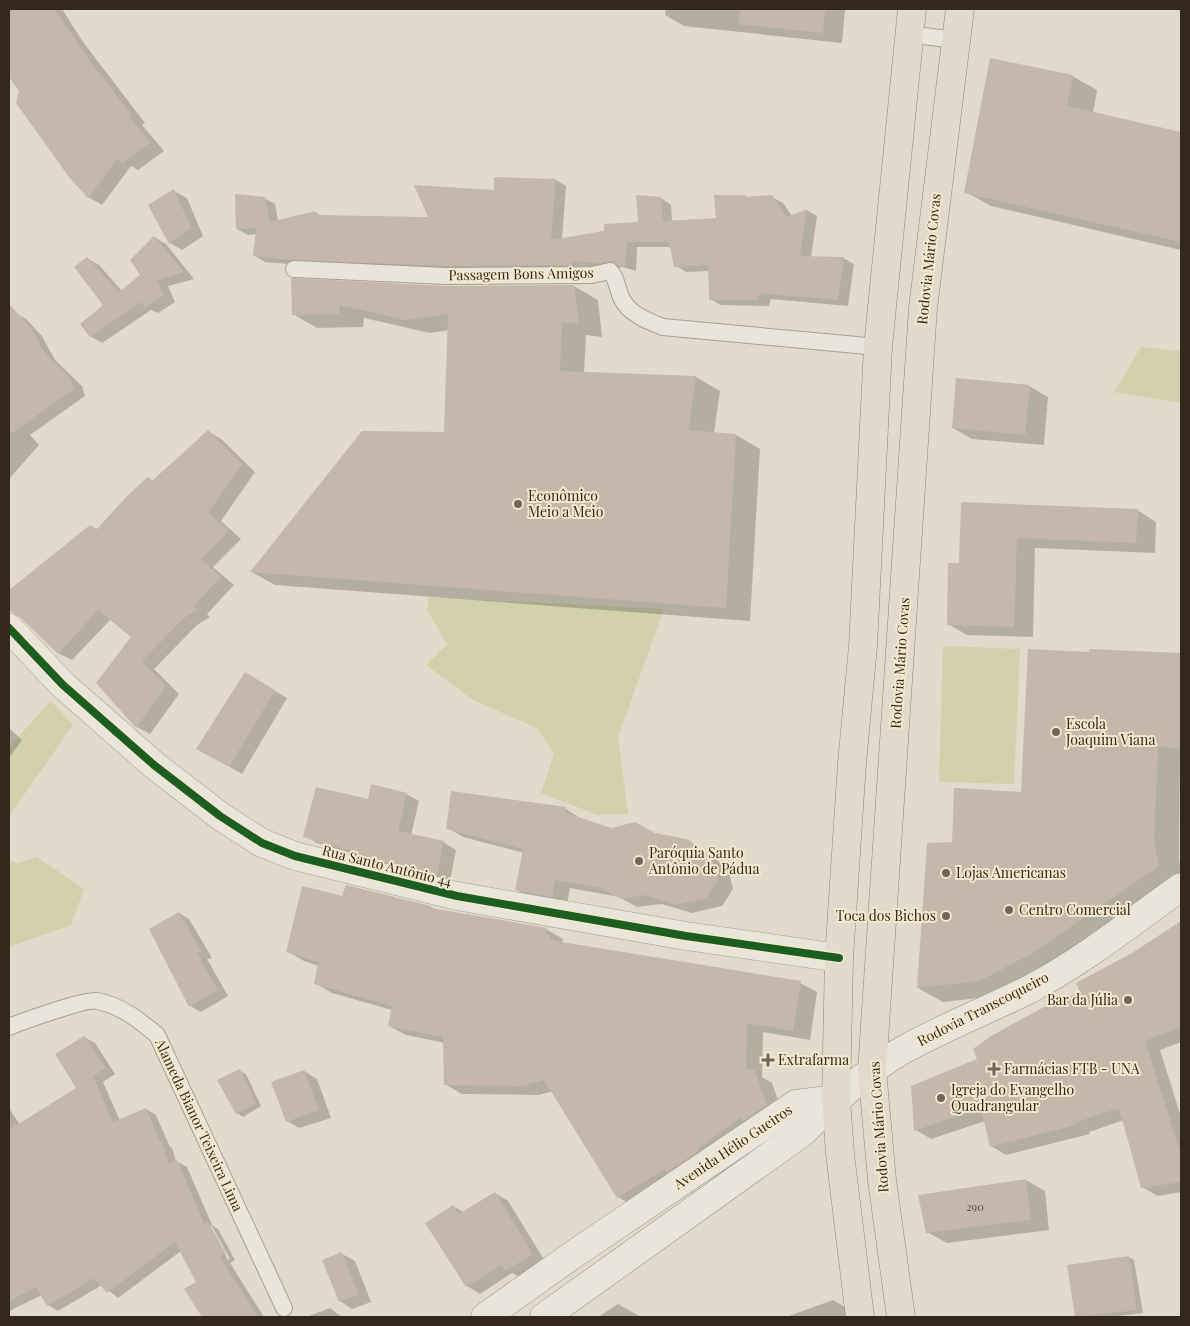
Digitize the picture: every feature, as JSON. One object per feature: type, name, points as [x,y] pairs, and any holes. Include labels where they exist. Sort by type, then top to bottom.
[{"type":"main road","name":"Rodovia Mário Covas","points":[[901,1317],[882,1180],[872,1070],[923,308],[960,9]]},
{"type":"main road","points":[[860,1317],[840,1154],[836,1099],[839,958],[852,763],[866,602],[868,518],[874,444],[878,346],[910,21]]},
{"type":"main road","name":"Rua Santo Antônio 44","points":[[9,628],[63,685],[154,765],[220,816],[262,843],[295,856],[456,896],[686,936],[839,958]]},
{"type":"main road","name":"Rodovia Transcoqueiro","points":[[836,1099],[872,1070],[903,1050],[1031,988],[1108,939],[1181,887]]},
{"type":"main road","name":"Avenida Hélio Gueiros","points":[[485,1317],[577,1252],[796,1104],[836,1099]]},
{"type":"main road","name":"Avenida Hélio Gueiros","points":[[544,1317],[803,1132],[836,1099]]},
{"type":"lane","points":[[910,21],[955,40]]},
{"type":"lane","name":"Passagem Bons Amigos","points":[[294,269],[446,276],[592,275],[610,271],[614,275],[621,299],[630,310],[642,318],[663,327],[878,346]]},
{"type":"lane","name":"Alameda Bianor Teixeira Lima","points":[[9,1027],[27,1019],[95,1000],[130,1013],[157,1034],[284,1308]]},
{"type":"green space","points":[[1141,347],[1181,351],[1181,403],[1114,392]]},
{"type":"green space","points":[[429,597],[664,609],[618,737],[628,814],[598,815],[541,793],[554,754],[537,728],[473,700],[426,665],[447,644],[427,610]]},
{"type":"green space","points":[[943,646],[1020,649],[1014,784],[939,782]]},
{"type":"green space","points":[[51,701],[73,725],[9,816],[9,747]]},
{"type":"green space","points":[[37,857],[84,889],[71,925],[9,947],[9,861],[18,863]]},
{"type":"building","points":[[9,9],[54,9],[95,68],[132,115],[129,117],[151,142],[123,163],[117,159],[88,198],[69,177],[16,103],[19,91],[9,77]]},
{"type":"building","points":[[740,9],[825,9],[823,33],[739,24]]},
{"type":"building","points":[[990,58],[1073,75],[1067,106],[1181,132],[1181,242],[964,193]]},
{"type":"building","points":[[494,177],[556,179],[551,240],[604,231],[604,224],[638,222],[636,195],[661,197],[663,221],[716,218],[714,195],[745,195],[745,197],[772,195],[787,217],[807,209],[800,256],[844,257],[838,300],[760,293],[758,300],[709,300],[708,265],[674,267],[669,242],[627,242],[625,266],[618,265],[613,261],[598,263],[571,261],[572,265],[446,266],[290,260],[253,256],[256,228],[236,229],[235,194],[265,197],[270,222],[315,211],[315,215],[428,217],[414,185],[494,190]]},
{"type":"building","points":[[174,189],[191,228],[169,244],[148,205]]},
{"type":"building","points":[[154,236],[184,272],[157,280],[164,295],[145,308],[141,302],[90,337],[80,324],[103,305],[74,267],[87,257],[119,292],[140,275],[130,260]]},
{"type":"building","name":"Econômico Meio a Meio","points":[[291,278],[446,286],[574,285],[579,324],[562,322],[560,371],[696,376],[689,430],[736,434],[726,608],[250,572],[362,431],[444,432],[448,314],[405,320],[340,305],[339,314],[292,315]]},
{"type":"building","points":[[9,304],[31,328],[44,352],[70,378],[74,389],[9,435]]},
{"type":"building","points":[[956,378],[1030,385],[1025,435],[952,428]]},
{"type":"building","points":[[208,430],[242,464],[208,513],[229,531],[201,559],[221,577],[194,606],[198,609],[184,618],[142,661],[166,686],[136,728],[96,683],[131,637],[98,610],[58,654],[20,617],[9,611],[9,590],[90,525],[97,529],[128,495],[148,477],[153,481]]},
{"type":"building","points":[[961,502],[1138,509],[1136,543],[1017,538],[1014,627],[947,625],[948,563],[959,563]]},
{"type":"building","points":[[1028,649],[1089,652],[1089,649],[1181,653],[1181,748],[1158,747],[1154,841],[1159,866],[1031,954],[979,981],[917,988],[927,843],[952,842],[954,788],[1021,792]]},
{"type":"building","points":[[245,672],[275,690],[229,767],[196,749]]},
{"type":"building","points":[[371,784],[407,793],[398,831],[444,841],[437,875],[355,855],[355,852],[303,837],[316,787],[368,799]]},
{"type":"building","points":[[451,791],[566,807],[566,813],[611,828],[635,822],[655,833],[687,839],[712,858],[718,880],[706,898],[676,905],[645,895],[621,899],[602,888],[555,880],[552,897],[515,890],[523,849],[446,829]]},
{"type":"building","points":[[346,885],[431,906],[431,908],[547,928],[546,935],[550,935],[550,940],[801,981],[793,1031],[747,1023],[746,1068],[755,1071],[767,1105],[742,1121],[741,1117],[699,1148],[700,1150],[667,1172],[665,1169],[617,1198],[544,1080],[521,1086],[444,1085],[443,1037],[388,1026],[392,1006],[314,984],[318,962],[286,952],[302,886],[342,896]]},
{"type":"building","points":[[179,912],[202,952],[197,953],[218,990],[189,1007],[149,929]]},
{"type":"building","points":[[1181,921],[1181,1027],[1145,1041],[1181,1155],[1181,1182],[1141,1188],[1119,1108],[1074,1123],[1075,1125],[990,1147],[981,1108],[914,1131],[911,1086],[977,1059],[973,1049],[991,1036],[1044,1007],[1080,992],[1076,983],[1132,953]]},
{"type":"building","points":[[84,1036],[106,1068],[93,1076],[113,1122],[146,1108],[160,1141],[162,1141],[169,1164],[177,1160],[204,1224],[208,1221],[226,1254],[220,1257],[258,1317],[202,1317],[184,1289],[196,1282],[175,1242],[107,1293],[94,1278],[47,1306],[36,1287],[9,1301],[9,1130],[76,1088],[55,1054]]},
{"type":"building","points":[[240,1069],[256,1103],[236,1114],[217,1080]]},
{"type":"building","points":[[304,1070],[319,1110],[286,1122],[271,1082]]},
{"type":"building","points":[[1026,1179],[1031,1220],[926,1233],[918,1195]]},
{"type":"building","points":[[495,1192],[533,1254],[505,1271],[502,1265],[466,1287],[425,1223],[453,1205],[459,1214]]},
{"type":"building","points":[[342,1252],[359,1295],[339,1302],[322,1260]]},
{"type":"building","points":[[1129,1256],[1137,1310],[1075,1317],[1067,1265]]},
{"type":"cycle path","points":[[9,628],[63,685],[154,765],[220,816],[262,843],[295,856],[457,896],[686,936],[839,958]]},
{"type":"place","name":"Econômico Meio a Meio","points":[[518,504]]},
{"type":"place","name":"Escola Joaquim Viana","points":[[1056,732]]},
{"type":"place","name":"Paróquia Santo Antônio de Pádua","points":[[639,861]]},
{"type":"place","name":"Lojas Americanas","points":[[946,873]]},
{"type":"place","name":"Centro Comercial","points":[[1009,910]]},
{"type":"place","name":"Toca dos Bichos","points":[[946,916]]},
{"type":"place","name":"Bar da Júlia","points":[[1128,1000]]},
{"type":"place","name":"Extrafarma","points":[[768,1060]]},
{"type":"place","name":"Farmácias FTB - UNA","points":[[994,1069]]},
{"type":"place","name":"Igreja do Evangelho Quadrangular","points":[[941,1098]]}]
